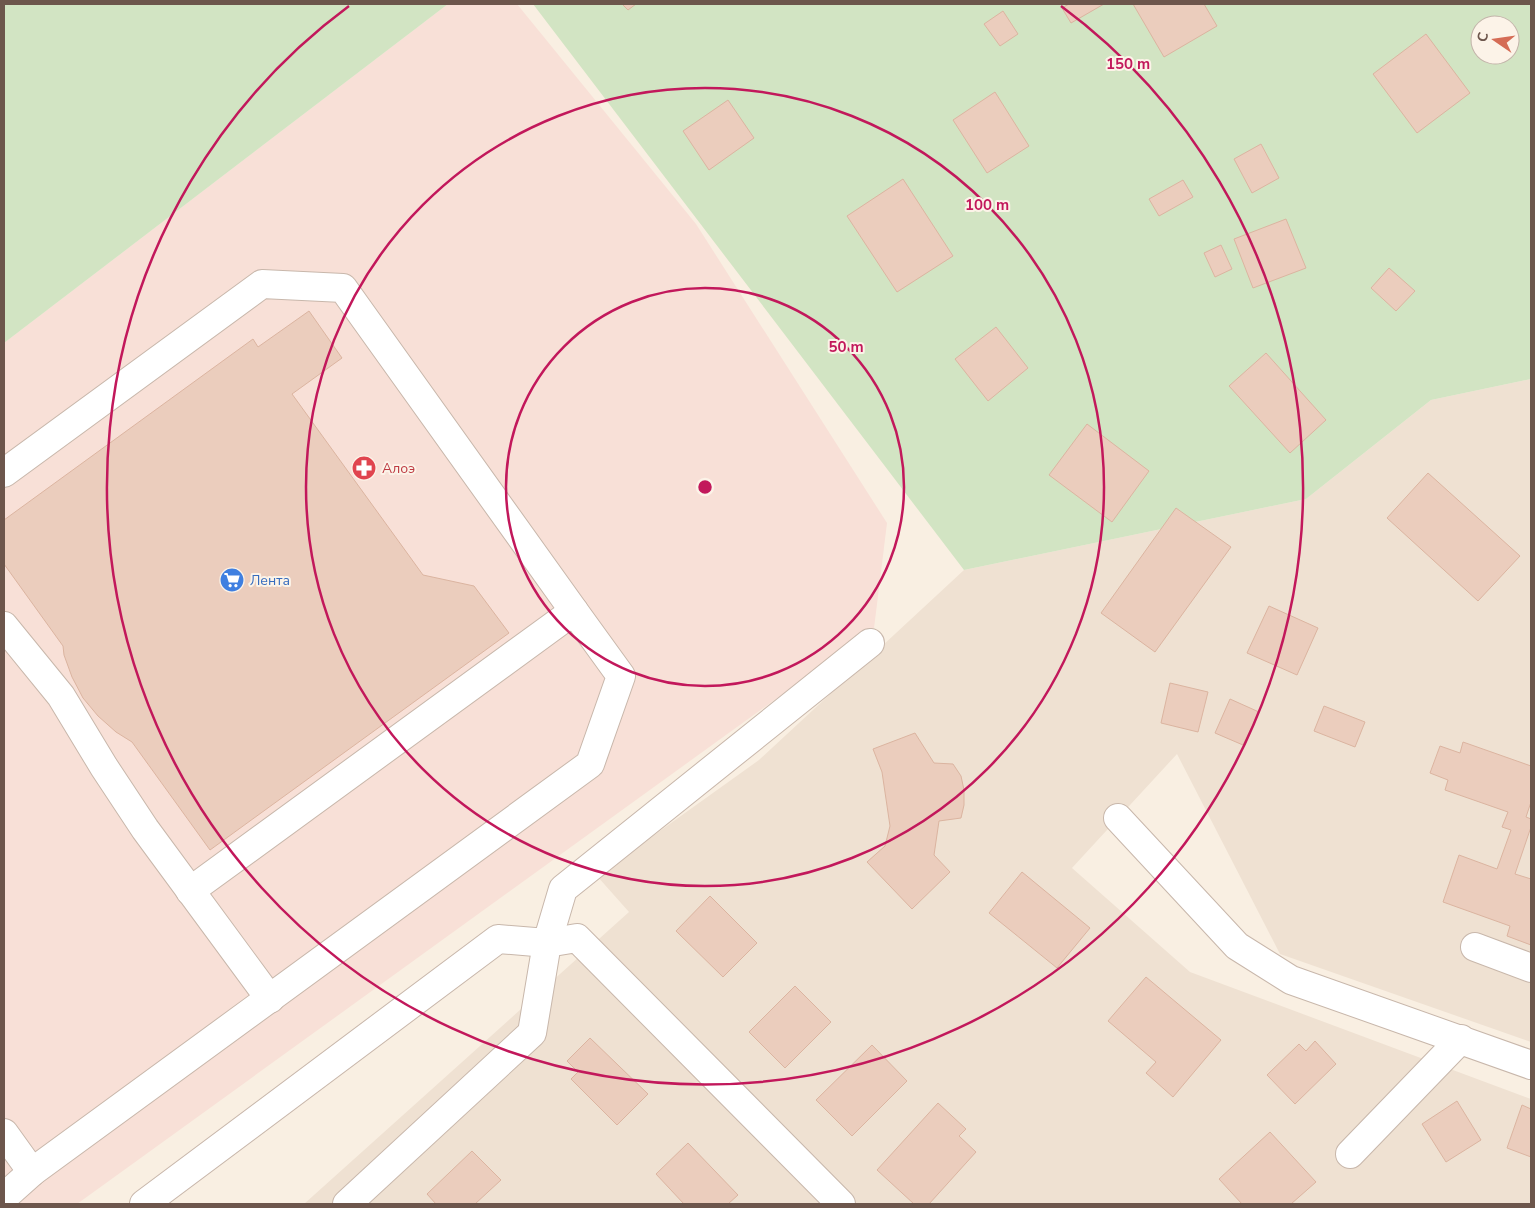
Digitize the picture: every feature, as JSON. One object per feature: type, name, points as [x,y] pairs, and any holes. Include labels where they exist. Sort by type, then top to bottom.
[{"type":"lane","points":[[4,473],[262,284],[343,288],[621,676],[590,764],[32,1172],[4,1197]]},
{"type":"lane","points":[[190,891],[574,611]]},
{"type":"lane","points":[[4,626],[61,696],[109,775],[145,829],[270,999]]},
{"type":"lane","points":[[347,1204],[532,1033],[548,943],[563,889],[870,643]]},
{"type":"lane","points":[[1118,818],[1237,946],[1290,980],[1531,1065]]},
{"type":"lane","points":[[144,1204],[498,939],[548,943],[577,938],[841,1204]]},
{"type":"lane","points":[[1475,947],[1531,968]]},
{"type":"lane","points":[[1350,1154],[1461,1039]]},
{"type":"lane","points":[[4,1133],[32,1172]]},
{"type":"shaded area","points":[[448,4],[517,4],[696,224],[887,523],[874,628],[77,1204],[4,1204],[4,343]]},
{"type":"shaded area","points":[[1531,379],[1531,1042],[1280,954],[1177,754],[1072,868],[1190,972],[1531,1099],[1531,1204],[304,1204],[629,912],[597,876],[759,760],[964,570],[1306,499],[1431,400]]},
{"type":"green space","points":[[4,4],[448,4],[4,343]]},
{"type":"green space","points":[[533,4],[1531,4],[1531,379],[1431,400],[1306,499],[964,570]]},
{"type":"building","points":[[622,4],[636,4],[628,10]]},
{"type":"building","points":[[1069,4],[1104,4],[1071,23],[1062,8]]},
{"type":"building","points":[[1133,4],[1204,4],[1217,26],[1164,57]]},
{"type":"building","points":[[1003,11],[1018,34],[1000,46],[984,24]]},
{"type":"building","points":[[1426,34],[1470,93],[1417,133],[1373,74]]},
{"type":"building","points":[[995,92],[1029,146],[987,173],[953,120]]},
{"type":"building","points":[[728,100],[754,138],[709,170],[683,131]]},
{"type":"building","points":[[1261,144],[1279,178],[1252,193],[1234,159]]},
{"type":"building","points":[[903,179],[953,256],[897,292],[847,216]]},
{"type":"building","points":[[1183,180],[1193,197],[1159,216],[1149,199]]},
{"type":"building","points":[[1286,219],[1306,268],[1253,288],[1234,239]]},
{"type":"building","points":[[1221,245],[1232,269],[1215,277],[1204,253]]},
{"type":"building","points":[[1389,268],[1415,291],[1396,311],[1371,288]]},
{"type":"building","name":"Лента","points":[[309,311],[342,358],[292,394],[423,575],[474,586],[509,633],[210,850],[132,742],[116,732],[98,716],[83,698],[72,677],[64,655],[63,646],[4,564],[4,520],[253,339],[258,347]]},
{"type":"building","points":[[996,327],[1028,368],[988,401],[955,359]]},
{"type":"building","points":[[1266,353],[1326,420],[1290,453],[1229,386]]},
{"type":"building","points":[[1087,424],[1149,471],[1112,522],[1049,475]]},
{"type":"building","points":[[1428,473],[1520,556],[1478,601],[1387,518]]},
{"type":"building","points":[[1176,508],[1231,547],[1155,652],[1101,613]]},
{"type":"building","points":[[1269,606],[1318,628],[1297,675],[1247,653]]},
{"type":"building","points":[[1170,683],[1208,692],[1198,732],[1161,723]]},
{"type":"building","points":[[1230,699],[1259,712],[1243,745],[1215,733]]},
{"type":"building","points":[[1324,706],[1365,722],[1355,747],[1314,731]]},
{"type":"building","points":[[915,733],[934,763],[953,764],[961,776],[964,790],[964,805],[961,818],[939,821],[934,855],[950,872],[912,909],[867,862],[885,846],[890,826],[882,772],[873,749]]},
{"type":"building","points":[[1463,742],[1531,766],[1531,802],[1526,817],[1531,819],[1531,827],[1515,874],[1531,879],[1531,945],[1507,936],[1510,926],[1443,902],[1459,855],[1497,869],[1511,830],[1502,827],[1508,812],[1445,790],[1448,780],[1430,773],[1440,746],[1460,753]]},
{"type":"building","points":[[1022,872],[1090,928],[1057,968],[989,913]]},
{"type":"building","points":[[710,896],[757,943],[723,977],[676,931]]},
{"type":"building","points":[[1146,977],[1221,1040],[1173,1097],[1146,1073],[1156,1062],[1108,1021]]},
{"type":"building","points":[[795,986],[831,1022],[785,1068],[749,1032]]},
{"type":"building","points":[[590,1038],[648,1094],[617,1125],[571,1079],[578,1072],[567,1061]]},
{"type":"building","points":[[1315,1041],[1336,1064],[1295,1104],[1267,1075],[1299,1044],[1306,1051]]},
{"type":"building","points":[[872,1045],[907,1081],[852,1136],[816,1100]]},
{"type":"building","points":[[1457,1101],[1481,1140],[1446,1162],[1422,1124]]},
{"type":"building","points":[[938,1103],[966,1129],[959,1136],[976,1152],[929,1204],[914,1204],[877,1170]]},
{"type":"building","points":[[1522,1105],[1531,1109],[1531,1157],[1507,1148]]},
{"type":"building","points":[[1270,1132],[1316,1182],[1291,1204],[1242,1204],[1219,1179]]},
{"type":"building","points":[[688,1143],[738,1195],[728,1204],[684,1204],[656,1174]]},
{"type":"building","points":[[472,1151],[501,1180],[475,1204],[436,1204],[427,1194]]},
{"type":"place","name":"Алоэ","points":[[364,468]]},
{"type":"place","name":"Лента","points":[[232,580]]}]
